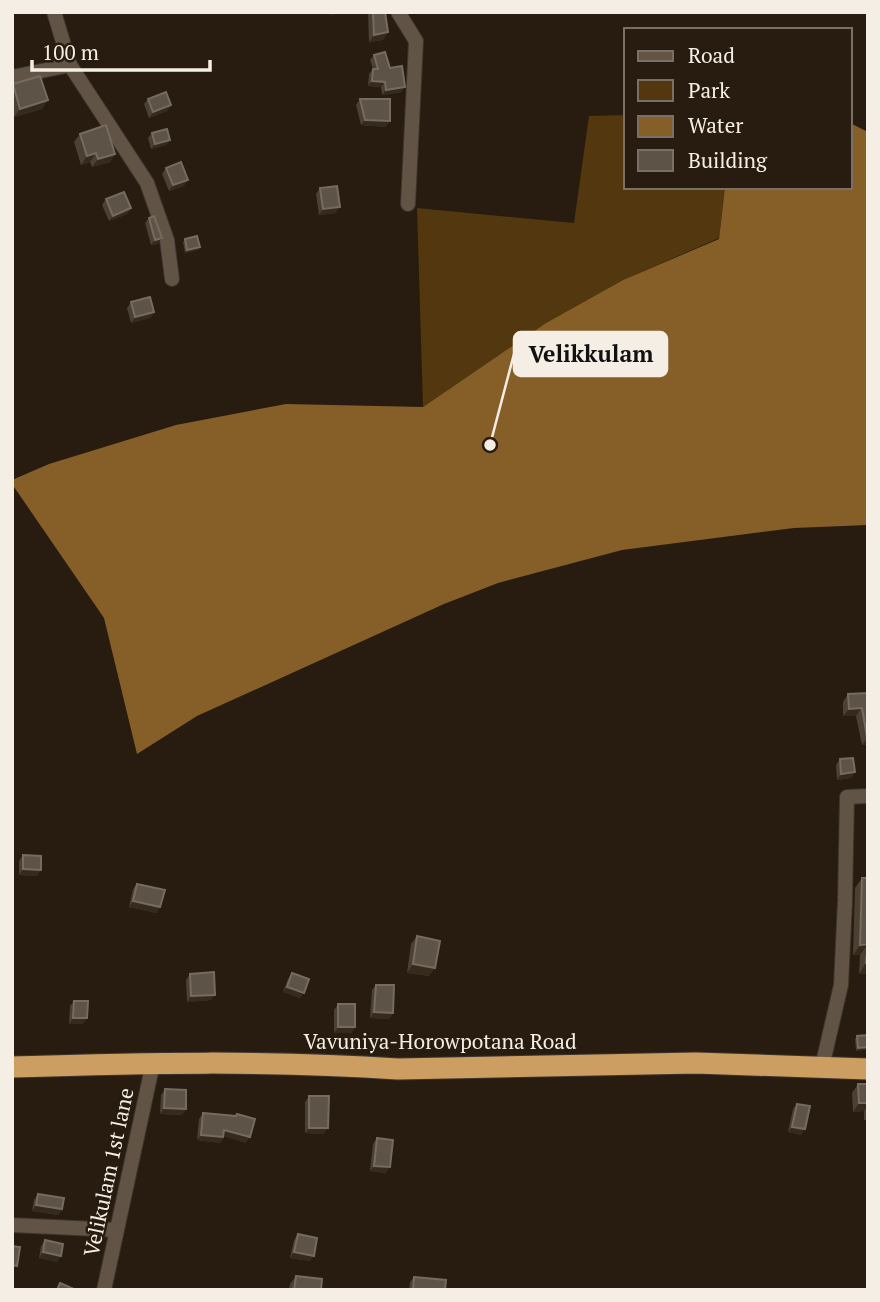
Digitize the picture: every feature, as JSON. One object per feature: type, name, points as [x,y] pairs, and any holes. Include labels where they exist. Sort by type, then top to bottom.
[{"type":"highway","name":"Vavuniya-Horowpotana Road","points":[[12,1067],[153,1063],[398,1069],[696,1063],[868,1069]]},
{"type":"street","points":[[54,12],[70,65],[147,183],[167,240],[172,279]]},
{"type":"street","points":[[398,12],[416,41],[408,204]]},
{"type":"street","points":[[12,77],[70,65]]},
{"type":"street","points":[[822,1067],[841,985],[847,797],[868,796]]},
{"type":"street","name":"Velikulam 1st lane","points":[[104,1290],[153,1063]]},
{"type":"street","points":[[12,1225],[117,1230]]},
{"type":"green space","points":[[624,115],[624,189],[725,189],[719,238],[623,280],[546,323],[423,407],[417,208],[574,223],[589,116]]},
{"type":"water","points":[[852,124],[868,132],[868,525],[794,528],[622,550],[498,583],[444,604],[197,716],[137,754],[104,618],[12,484],[12,480],[49,464],[176,425],[286,404],[423,407],[546,323],[623,280],[719,239],[725,189],[852,189]]},
{"type":"building","points":[[373,12],[385,12],[388,32],[374,35]]},
{"type":"building","points":[[385,52],[390,68],[402,66],[405,87],[386,90],[385,82],[372,81],[373,69],[378,69],[374,55]]},
{"type":"building","points":[[40,76],[48,100],[20,109],[13,84]]},
{"type":"building","points":[[166,92],[171,105],[153,112],[148,99]]},
{"type":"building","points":[[360,99],[390,99],[390,121],[365,120]]},
{"type":"building","points":[[106,125],[115,154],[98,159],[96,153],[87,156],[80,134]]},
{"type":"building","points":[[167,129],[170,140],[155,144],[152,133]]},
{"type":"building","points":[[181,162],[188,180],[173,185],[166,168]]},
{"type":"building","points":[[337,186],[340,207],[323,209],[320,188]]},
{"type":"building","points":[[124,192],[131,208],[113,216],[106,199]]},
{"type":"building","points":[[154,216],[162,238],[155,240],[149,218]]},
{"type":"building","points":[[197,236],[200,247],[187,250],[185,239]]},
{"type":"building","points":[[150,297],[154,312],[135,317],[131,302]]},
{"type":"building","points":[[868,693],[867,737],[862,708],[849,709],[848,694]]},
{"type":"building","points":[[853,758],[855,772],[841,774],[840,759]]},
{"type":"building","points":[[23,855],[41,856],[41,870],[23,869]]},
{"type":"building","points":[[862,878],[868,878],[868,944],[860,945]]},
{"type":"building","points":[[137,884],[165,890],[160,907],[133,901]]},
{"type":"building","points":[[417,936],[440,941],[435,968],[413,964]]},
{"type":"building","points":[[214,972],[215,995],[191,996],[190,974]]},
{"type":"building","points":[[292,973],[309,979],[304,993],[287,987]]},
{"type":"building","points":[[376,985],[394,985],[393,1013],[374,1012]]},
{"type":"building","points":[[74,1001],[88,1001],[87,1018],[73,1018]]},
{"type":"building","points":[[338,1004],[355,1004],[355,1027],[338,1027]]},
{"type":"building","points":[[868,1035],[868,1047],[858,1048],[857,1036]]},
{"type":"building","points":[[858,1084],[868,1084],[868,1103],[859,1103]]},
{"type":"building","points":[[165,1089],[186,1090],[186,1109],[164,1108]]},
{"type":"building","points":[[309,1096],[329,1096],[328,1128],[309,1128]]},
{"type":"building","points":[[797,1104],[810,1106],[805,1129],[792,1127]]},
{"type":"building","points":[[203,1113],[237,1114],[255,1119],[250,1137],[224,1130],[223,1137],[201,1135]]},
{"type":"building","points":[[377,1138],[393,1140],[390,1167],[374,1166]]},
{"type":"building","points":[[38,1194],[64,1198],[62,1209],[36,1205]]},
{"type":"building","points":[[298,1234],[317,1238],[314,1256],[294,1252]]},
{"type":"building","points":[[45,1240],[63,1244],[61,1256],[43,1252]]},
{"type":"building","points":[[12,1246],[20,1247],[17,1266],[12,1265]]},
{"type":"building","points":[[296,1276],[322,1279],[321,1290],[294,1290]]},
{"type":"building","points":[[414,1277],[446,1280],[445,1290],[413,1290]]},
{"type":"building","points":[[60,1283],[74,1289],[57,1290]]},
{"type":"place","name":"Velikkulam","points":[[490,445]]}]
